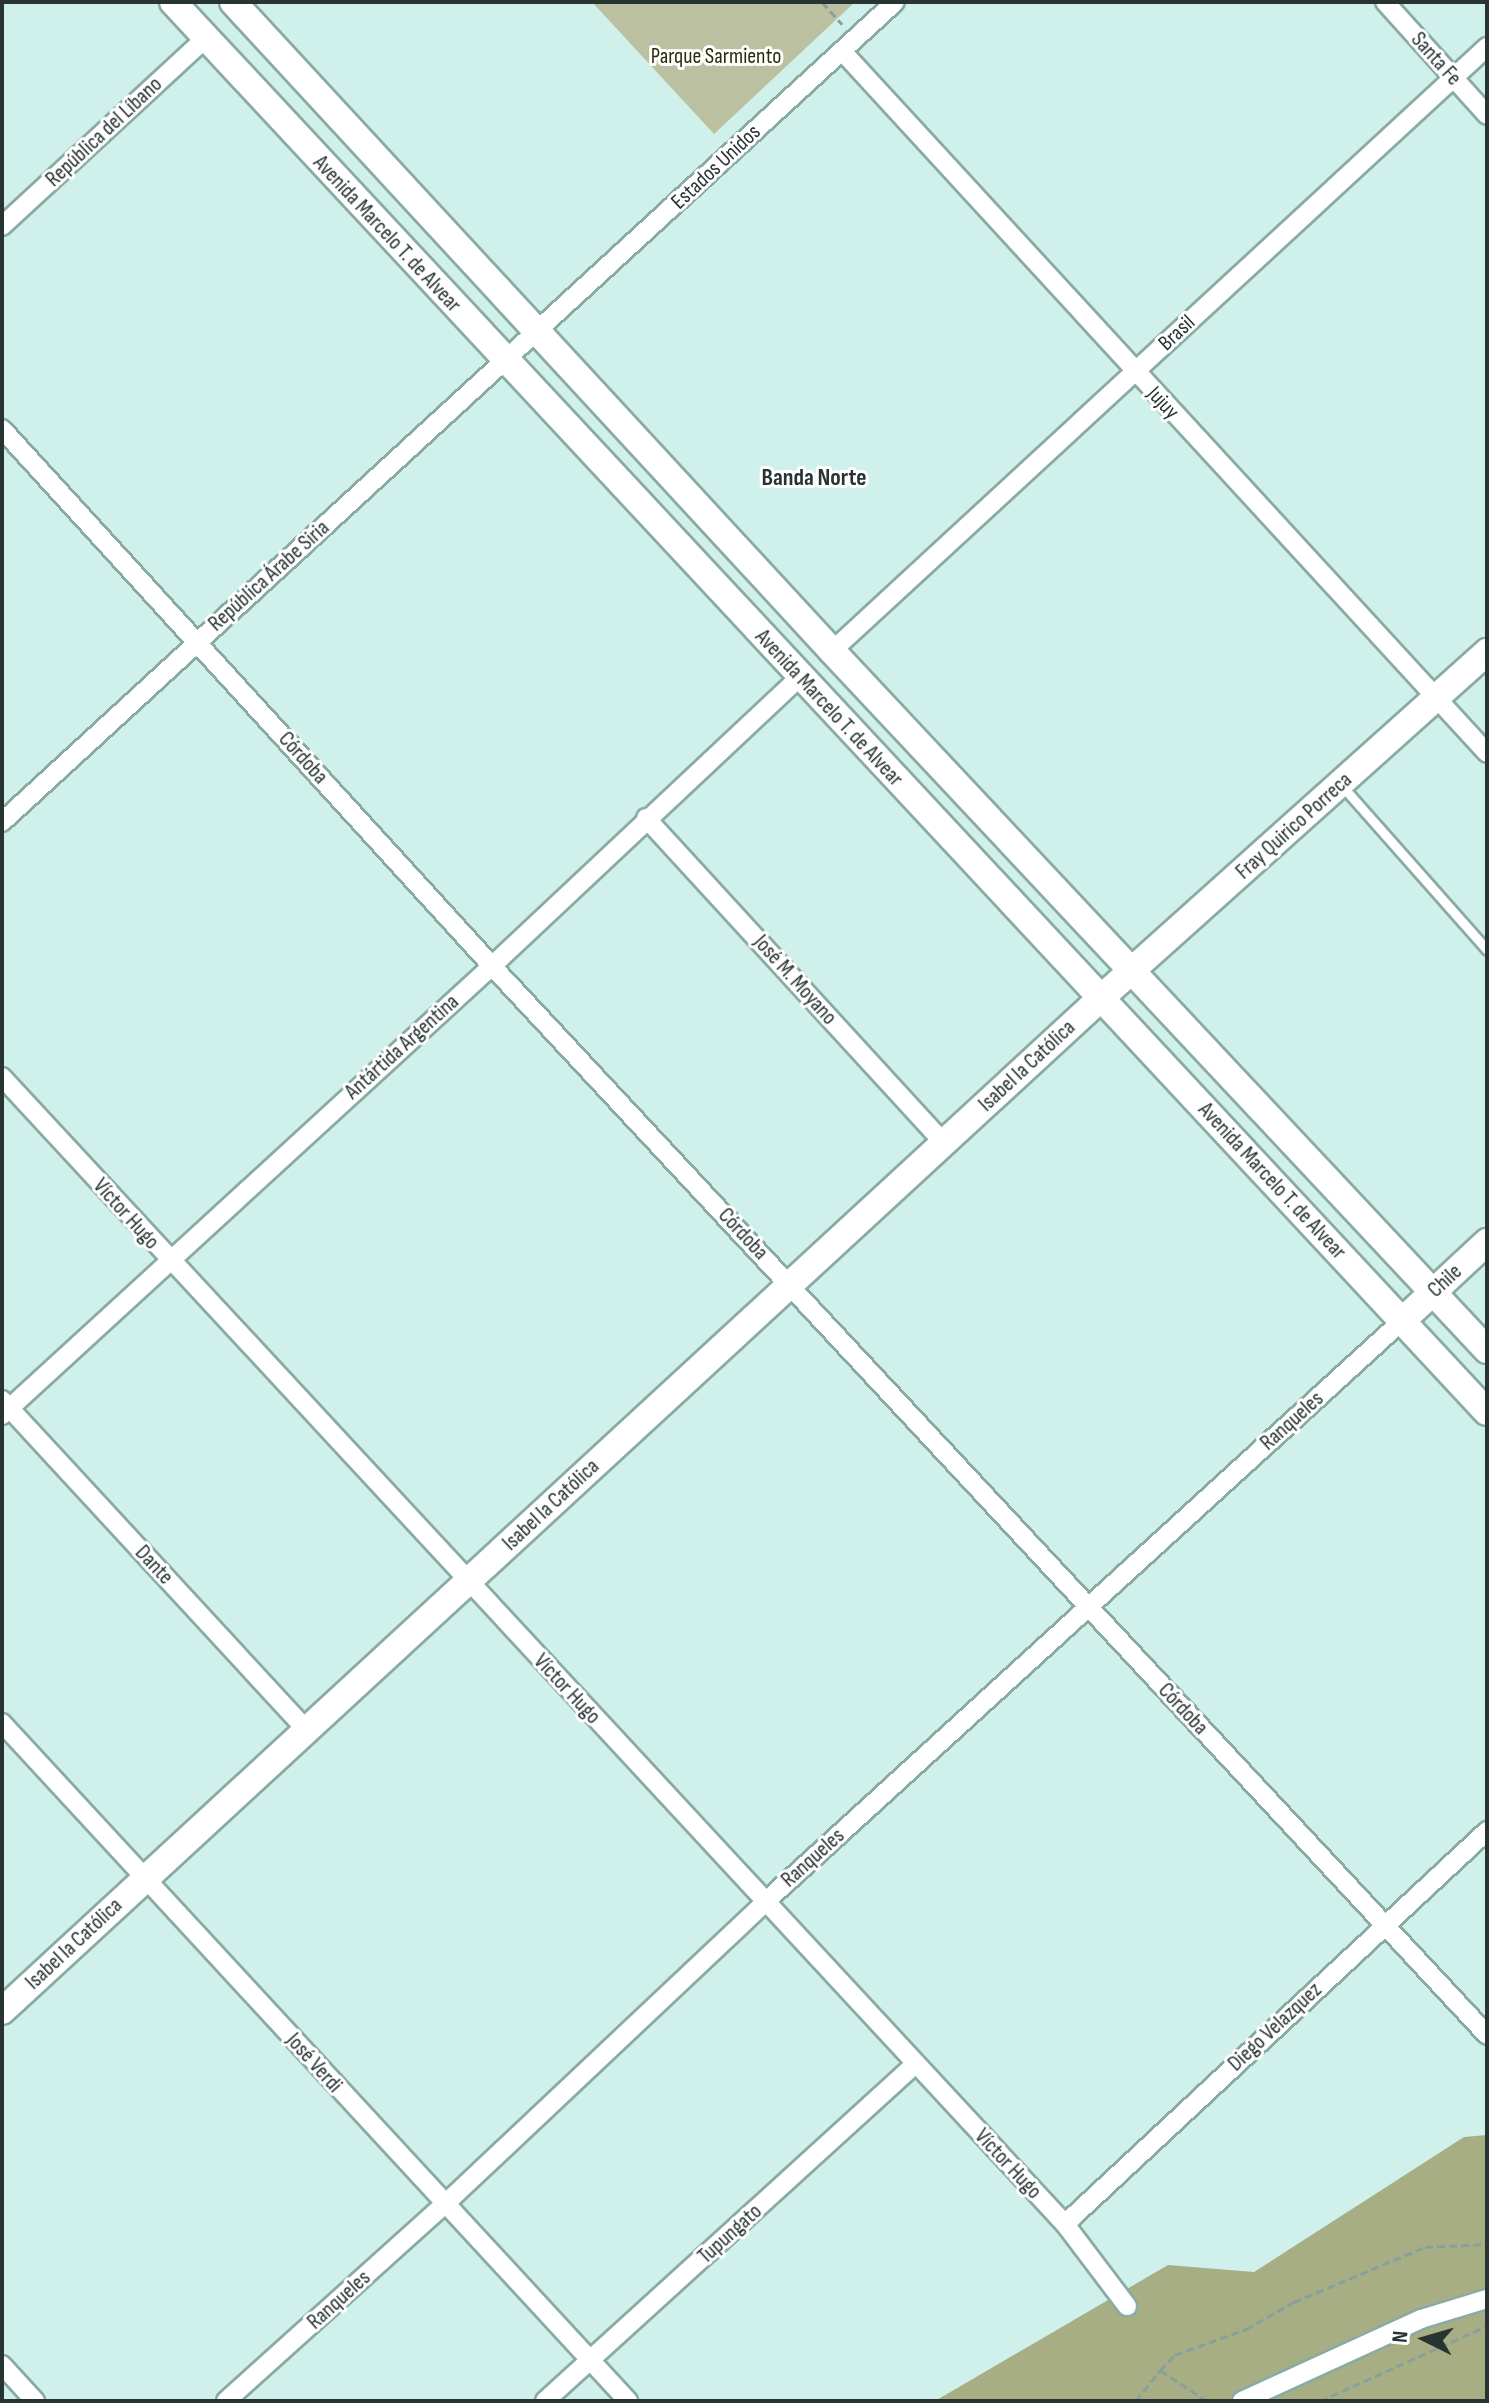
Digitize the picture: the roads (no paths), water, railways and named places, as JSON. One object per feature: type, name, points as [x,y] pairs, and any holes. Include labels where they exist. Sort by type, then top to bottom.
[{"type":"main road","name":"Avenida Marcelo T. de Alvear","points":[[173,2],[1487,1412]]},
{"type":"main road","name":"Avenida Marcelo T. de Alvear","points":[[237,4],[832,651],[1487,1350]]},
{"type":"main road","name":"Fray Quirico Porreca","points":[[1100,999],[1487,652]]},
{"type":"main road","name":"Isabel la Católica","points":[[2,2011],[1100,999]]},
{"type":"main road","name":"Chile","points":[[1403,1320],[1487,1242]]},
{"type":"street","name":"Estados Unidos","points":[[537,331],[895,2]]},
{"type":"street","name":"Santa Fe","points":[[1385,2],[1487,115]]},
{"type":"street","name":"República del Líbano","points":[[2,226],[206,38]]},
{"type":"street","name":"Jujuy","points":[[848,45],[1134,372],[1487,753]]},
{"type":"street","name":"Brasil","points":[[832,651],[1487,47]]},
{"type":"street","name":"República Árabe Siria","points":[[2,822],[537,331]]},
{"type":"street","name":"Córdoba","points":[[2,429],[492,966],[1383,1927],[1487,2035]]},
{"type":"street","name":"Antártida Argentina","points":[[5,1407],[492,966],[646,818],[800,677]]},
{"type":"street","name":"José M. Moyano","points":[[646,818],[944,1143]]},
{"type":"street","name":"Víctor Hugo","points":[[2,1077],[914,2065],[1065,2224],[1127,2306]]},
{"type":"street","name":"Ranqueles","points":[[226,2401],[444,2205],[764,1903],[1403,1320]]},
{"type":"street","name":"Dante","points":[[5,1407],[306,1730]]},
{"type":"street","name":"José Verdi","points":[[2,1723],[628,2401]]},
{"type":"street","name":"Diego Velazquez","points":[[1065,2224],[1487,1831]]},
{"type":"street","name":"Tupungato","points":[[545,2401],[914,2065]]},
{"type":"street","points":[[1242,2401],[1421,2319],[1487,2299]]},
{"type":"street","points":[[2,2365],[35,2401]]},
{"type":"lane","points":[[1340,784],[1487,950]]},
{"type":"district","name":"Banda Norte","points":[[814,478]]},
{"type":"park label","name":"Parque Sarmiento","points":[[716,57]]}]
